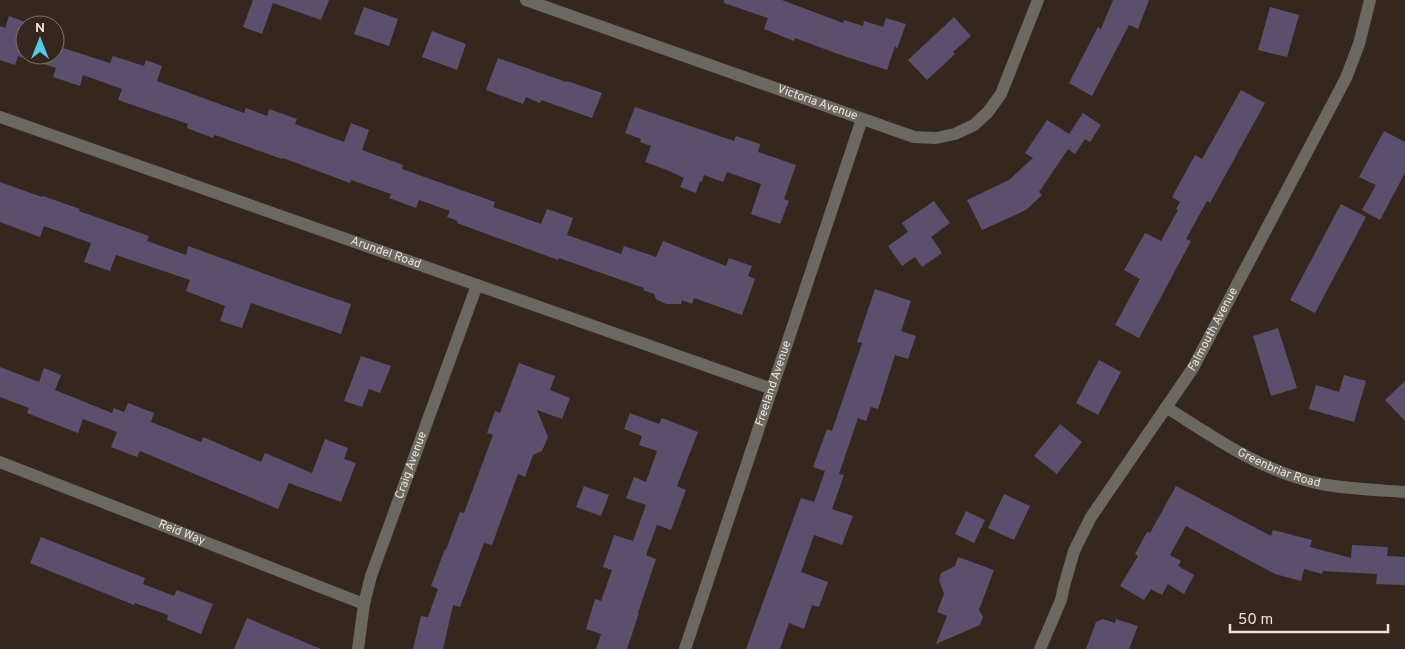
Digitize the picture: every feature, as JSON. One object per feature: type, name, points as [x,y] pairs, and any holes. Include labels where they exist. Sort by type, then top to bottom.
[{"type":"street","name":"Victoria Avenue","points":[[526,0],[914,137],[936,138],[955,134],[974,125],[988,112],[1001,94],[1038,0]]},
{"type":"street","name":"Falmouth Avenue","points":[[1040,649],[1061,600],[1074,551],[1091,517],[1193,368],[1346,78],[1359,44],[1370,0]]},
{"type":"street","name":"Arundel Road","points":[[0,117],[772,389]]},
{"type":"street","name":"Freeland Avenue","points":[[685,649],[862,119]]},
{"type":"street","name":"Craig Avenue","points":[[358,649],[364,604],[371,576],[477,285]]},
{"type":"street","name":"Greenbriar Road","points":[[1166,407],[1244,456],[1278,471],[1319,484],[1356,490],[1405,492]]},
{"type":"street","name":"Reid Way","points":[[0,462],[364,604]]},
{"type":"building","points":[[253,0],[329,0],[321,20],[273,3],[262,34],[243,27]]},
{"type":"building","points":[[724,0],[782,0],[843,23],[844,20],[863,26],[864,21],[883,27],[886,18],[906,24],[897,49],[895,46],[887,70],[795,38],[794,41],[764,29],[768,18],[724,3]]},
{"type":"building","points":[[1113,0],[1149,0],[1138,29],[1129,25],[1092,96],[1069,83],[1098,27],[1101,29]]},
{"type":"building","points":[[364,7],[398,19],[389,46],[354,34]]},
{"type":"building","points":[[1270,7],[1299,15],[1287,57],[1258,50]]},
{"type":"building","points":[[9,16],[15,18],[15,65],[0,60],[0,26],[5,28]]},
{"type":"building","points":[[954,17],[971,36],[927,80],[908,60]]},
{"type":"building","points":[[432,31],[466,44],[457,70],[422,57]]},
{"type":"building","points":[[65,49],[110,63],[113,56],[144,66],[146,60],[162,66],[157,81],[244,113],[246,108],[267,116],[269,109],[297,119],[295,124],[344,142],[351,123],[369,130],[362,150],[403,165],[402,169],[495,202],[493,207],[541,224],[547,209],[573,218],[567,235],[621,254],[624,246],[656,257],[663,241],[726,266],[729,258],[752,266],[748,276],[755,279],[742,315],[694,298],[692,304],[682,300],[681,304],[666,304],[656,299],[654,294],[643,290],[644,288],[559,258],[558,260],[457,223],[458,221],[447,217],[450,211],[419,200],[416,208],[389,198],[391,194],[351,180],[350,183],[215,135],[213,138],[187,128],[188,124],[118,100],[122,89],[83,75],[80,86],[53,77],[56,68],[46,65],[65,65]]},
{"type":"building","points":[[498,58],[602,93],[592,118],[541,100],[540,103],[526,97],[523,104],[486,90]]},
{"type":"building","points":[[1241,90],[1265,103],[1210,203],[1207,201],[1186,239],[1191,241],[1139,338],[1115,325],[1140,279],[1124,270],[1145,233],[1161,241],[1178,210],[1176,209],[1180,202],[1172,197],[1195,155],[1202,159]]},
{"type":"building","points":[[635,107],[734,141],[736,136],[760,144],[758,152],[796,165],[784,199],[789,201],[780,224],[751,214],[761,184],[727,172],[723,182],[704,175],[696,193],[680,187],[684,178],[645,162],[651,146],[640,142],[641,139],[625,133]]},
{"type":"building","points":[[1083,113],[1101,125],[1090,142],[1085,139],[1075,154],[1068,149],[1039,192],[1042,195],[1026,210],[982,230],[967,200],[1009,180],[1033,158],[1025,153],[1047,120],[1069,134]]},
{"type":"building","points":[[1384,131],[1405,142],[1405,173],[1380,220],[1362,210],[1376,185],[1359,177]]},
{"type":"building","points":[[0,182],[80,209],[79,211],[149,236],[147,241],[186,255],[188,246],[351,304],[341,334],[251,303],[242,328],[220,321],[225,306],[186,291],[190,280],[116,255],[110,271],[84,262],[91,243],[44,226],[40,237],[0,222]]},
{"type":"building","points":[[934,201],[950,223],[931,237],[942,253],[922,267],[915,257],[902,266],[888,246],[908,232],[902,223]]},
{"type":"building","points":[[1341,204],[1366,217],[1315,313],[1290,300]]},
{"type":"building","points":[[875,289],[911,301],[901,331],[916,336],[908,359],[895,355],[878,409],[871,407],[866,421],[858,418],[839,474],[844,475],[832,509],[853,516],[842,545],[814,535],[801,572],[828,582],[819,607],[812,605],[804,629],[789,623],[780,649],[746,649],[801,498],[814,502],[825,471],[813,467],[827,429],[832,431],[862,343],[857,342]]},
{"type":"building","points":[[1278,328],[1297,388],[1271,396],[1253,336]]},
{"type":"building","points":[[361,356],[391,366],[380,393],[369,389],[362,407],[344,401]]},
{"type":"building","points":[[1099,360],[1121,372],[1098,415],[1076,403]]},
{"type":"building","points":[[519,363],[555,376],[550,390],[570,398],[562,419],[537,410],[548,437],[542,451],[533,455],[525,477],[518,474],[492,545],[484,543],[460,607],[453,605],[443,649],[413,649],[421,616],[428,617],[438,589],[431,586],[460,512],[464,513],[493,435],[487,433],[495,411],[500,413]]},
{"type":"building","points":[[0,367],[39,382],[44,368],[61,375],[55,390],[112,413],[114,408],[124,412],[128,403],[154,413],[151,422],[201,442],[203,437],[261,462],[265,453],[312,473],[325,439],[348,448],[344,459],[356,463],[341,502],[289,483],[278,509],[140,451],[137,457],[111,447],[117,432],[83,419],[78,433],[27,413],[29,408],[0,397]]},
{"type":"building","points":[[1344,375],[1366,381],[1354,422],[1309,409],[1316,385],[1339,392]]},
{"type":"building","points":[[1405,381],[1405,421],[1385,400]]},
{"type":"building","points":[[630,413],[659,424],[662,418],[698,432],[677,486],[686,490],[671,530],[657,525],[646,555],[656,559],[627,649],[596,649],[601,634],[586,629],[595,599],[601,601],[612,570],[603,567],[614,535],[633,541],[646,505],[626,498],[634,477],[646,482],[657,451],[639,445],[642,436],[624,429]]},
{"type":"building","points":[[1060,424],[1082,442],[1057,474],[1034,456]]},
{"type":"building","points":[[584,486],[609,495],[601,516],[576,507]]},
{"type":"building","points":[[1176,486],[1271,536],[1273,530],[1312,540],[1310,547],[1351,558],[1352,545],[1388,547],[1387,556],[1405,557],[1405,585],[1376,584],[1377,574],[1323,571],[1322,574],[1304,569],[1301,581],[1275,574],[1186,526],[1170,555],[1181,561],[1178,566],[1194,575],[1184,594],[1168,584],[1162,595],[1151,589],[1144,600],[1120,586],[1138,556],[1135,554],[1147,532],[1150,533]]},
{"type":"building","points":[[1004,494],[1030,506],[1014,540],[988,528]]},
{"type":"building","points":[[966,511],[985,520],[974,543],[955,534]]},
{"type":"building","points":[[41,537],[145,578],[143,584],[174,596],[177,590],[213,604],[201,634],[167,620],[168,615],[135,603],[134,605],[30,563]]},
{"type":"building","points":[[958,557],[994,570],[979,610],[983,617],[980,625],[936,644],[947,616],[937,612],[944,594],[939,580],[941,573],[955,566]]},
{"type":"building","points":[[247,618],[321,649],[234,649]]},
{"type":"building","points":[[1103,619],[1115,623],[1116,619],[1138,626],[1129,649],[1086,649],[1096,622]]}]
